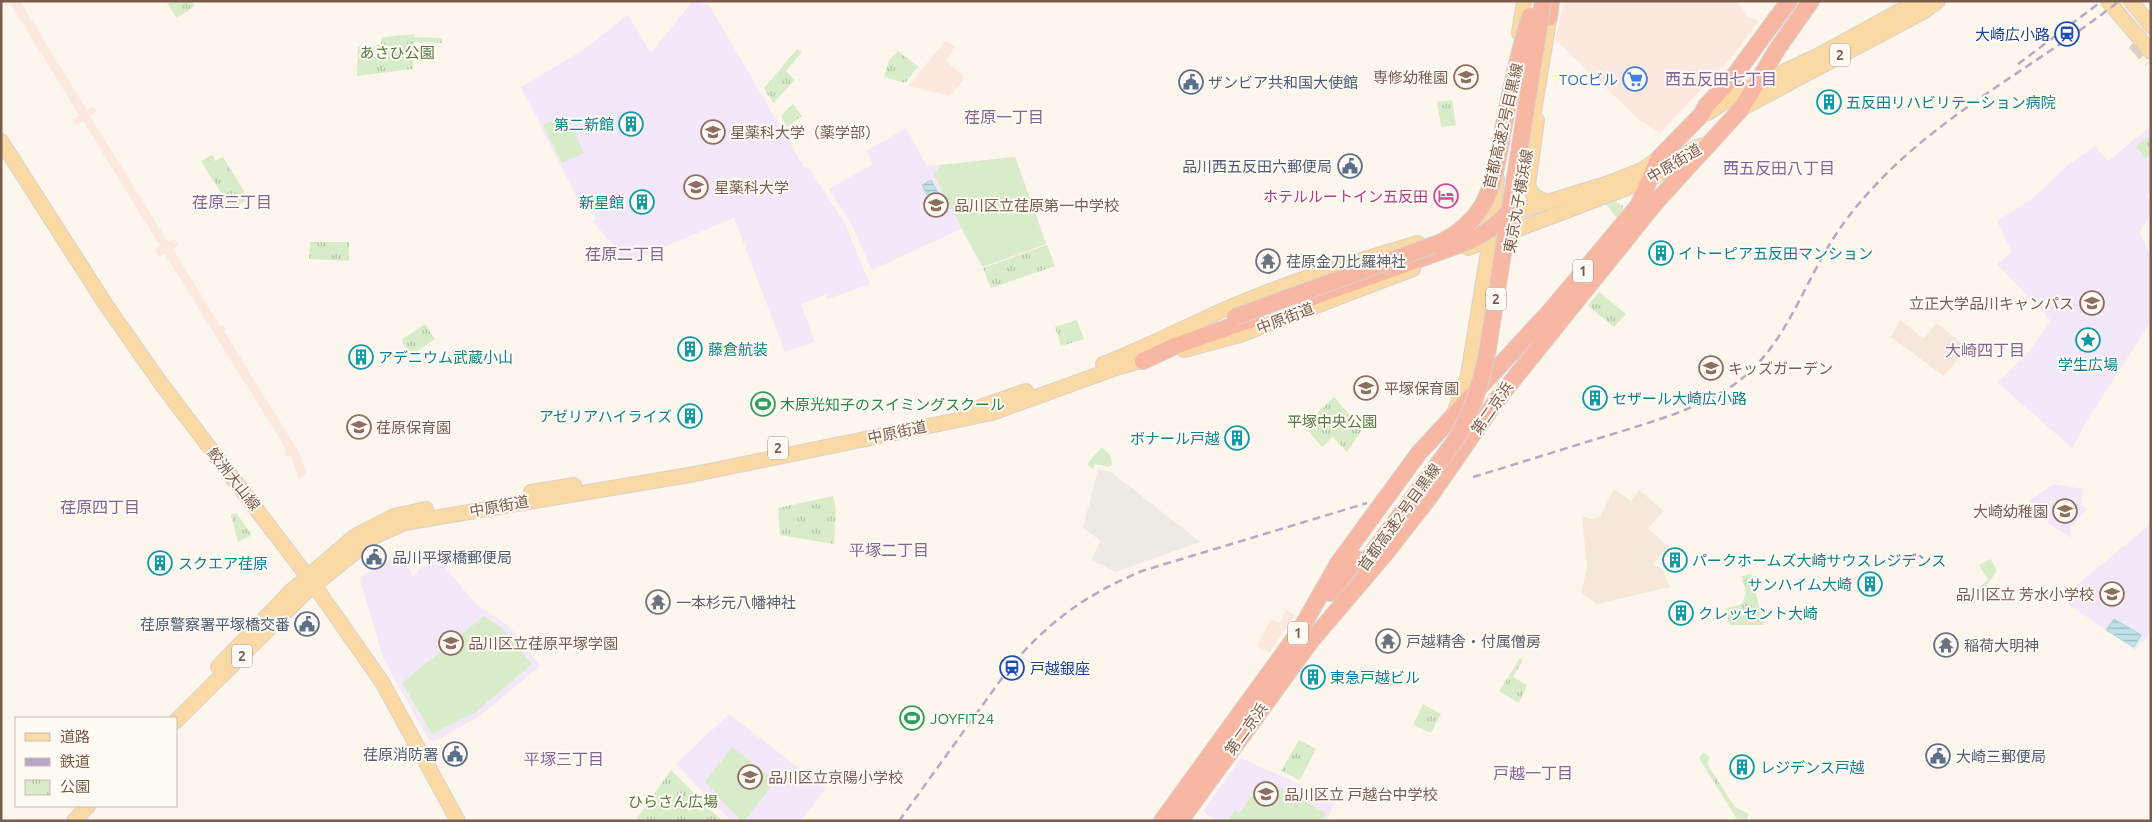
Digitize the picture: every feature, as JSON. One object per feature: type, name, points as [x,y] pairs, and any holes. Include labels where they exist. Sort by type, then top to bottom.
[{"type":"highway","name":"首都高速2号目黒線","points":[[1305,636],[1455,441],[1467,420],[1476,397],[1487,354],[1543,1]]},
{"type":"highway","name":"首都高速2号目黒線","points":[[1153,344],[1237,320],[1469,242],[1490,230],[1505,217],[1515,203],[1525,180],[1552,1]]},
{"type":"highway","name":"第二京浜","points":[[1180,821],[1305,636],[1339,562],[1419,453],[1552,309],[1635,209],[1645,194],[1659,158],[1702,114],[1706,106],[1734,76],[1789,1]]},
{"type":"highway","name":"第二京浜","points":[[1162,821],[1305,636],[1366,577],[1416,515],[1459,457],[1496,401],[1656,202],[1742,109],[1790,30],[1811,1]]},
{"type":"highway","name":"首都高速2号目黒線","points":[[1361,562],[1446,434],[1462,407],[1468,390],[1478,346],[1529,6]]},
{"type":"highway","name":"首都高速2号目黒線","points":[[1143,361],[1237,320],[1439,242],[1458,232],[1469,222],[1483,205],[1492,183],[1529,6]]},
{"type":"main road","name":"東京丸子横浜線","points":[[1496,401],[1492,374],[1495,334],[1511,230],[1545,49],[1552,1]]},
{"type":"main road","name":"2","points":[[1702,114],[1708,113],[1738,93],[1791,68],[1918,1]]},
{"type":"main road","name":"2","points":[[1742,109],[1923,12],[1938,1]]},
{"type":"main road","points":[[2108,1],[2151,52]]},
{"type":"main road","points":[[2132,1],[2151,26]]},
{"type":"main road","name":"東京丸子横浜線","points":[[1453,416],[1468,375],[1490,240],[1500,162],[1529,6]]},
{"type":"main road","points":[[1790,30],[1776,62],[1779,68],[1791,68]]},
{"type":"main road","points":[[1545,49],[1546,63],[1528,181],[1534,196],[1548,203]]},
{"type":"main road","name":"鮫洲大山線","points":[[1,141],[106,305],[307,584],[382,699],[449,821]]},
{"type":"main road","name":"中原街道","points":[[167,717],[307,584],[374,538],[411,521],[694,474],[992,413],[1143,361],[1240,335],[1490,240],[1511,230],[1622,191],[1651,179],[1695,148],[1709,143]]},
{"type":"main road","name":"鮫洲大山線","points":[[1,151],[104,314],[388,692],[458,821]]},
{"type":"main road","name":"中原街道","points":[[178,719],[355,536],[394,516],[491,497],[692,466],[969,410],[1153,344],[1235,305],[1338,268],[1548,203],[1642,170],[1659,158]]},
{"type":"main road","name":"東京丸子横浜線","points":[[1458,230],[1479,206],[1500,162]]},
{"type":"main road","points":[[1622,191],[1631,196],[1635,209]]},
{"type":"main road","points":[[63,821],[75,807]]},
{"type":"main road","points":[[74,821],[87,807]]},
{"type":"shaded area","points":[[2,1],[20,1],[87,110],[93,106],[97,111],[90,116],[168,242],[175,239],[179,245],[173,249],[220,326],[223,325],[226,330],[224,331],[300,454],[306,473],[299,481],[291,456],[286,457],[284,450],[286,449],[228,356],[226,356],[225,351],[165,254],[159,257],[155,250],[160,246],[83,121],[77,125],[73,119],[79,115],[10,3],[6,6]]},
{"type":"shaded area","name":"星薬科大学","points":[[693,1],[709,5],[804,167],[809,168],[845,224],[870,284],[828,299],[826,294],[801,304],[815,342],[785,352],[734,218],[622,264],[613,244],[593,222],[596,219],[585,201],[580,203],[521,87],[583,50],[628,15],[651,53]]},
{"type":"shaded area","name":"TOCビル","points":[[1564,1],[1737,1],[1746,16],[1759,21],[1732,57],[1660,133],[1637,118],[1555,39]]},
{"type":"shaded area","points":[[946,40],[955,48],[946,61],[965,78],[950,96],[908,86]]},
{"type":"shaded area","name":"立正大学品川キャンパス","points":[[2151,126],[2151,192],[2145,196],[2151,201],[2151,214],[2139,232],[2151,255],[2151,322],[2091,414],[2072,448],[1998,383],[2030,350],[2051,321],[1997,264],[2012,252],[1997,221],[2032,199],[2067,166],[2095,146],[2108,161]]},
{"type":"shaded area","name":"品川区立荏原第一中学校","points":[[906,128],[927,166],[1015,157],[1047,244],[982,267],[961,229],[872,270],[850,222],[829,189],[873,164],[866,151]]},
{"type":"shaded area","points":[[1900,320],[1924,339],[1936,323],[1964,345],[1957,356],[1959,358],[1944,376],[1891,337]]},
{"type":"shaded area","name":"キッズガーデン","points":[[1712,353],[1724,371],[1709,383],[1697,365]]},
{"type":"shaded area","points":[[1098,469],[1111,472],[1200,542],[1116,572],[1091,560],[1101,541],[1083,528]]},
{"type":"shaded area","name":"大崎幼稚園","points":[[2054,484],[2083,489],[2081,505],[2087,509],[2070,528],[2071,538],[2048,523],[2049,513],[2029,501]]},
{"type":"shaded area","points":[[1614,489],[1631,501],[1639,490],[1664,511],[1648,528],[1668,547],[1653,564],[1663,570],[1670,587],[1597,604],[1581,593],[1587,568],[1582,516],[1590,519],[1600,517]]},
{"type":"shaded area","name":"品川区立 芳水小学校","points":[[2151,520],[2151,632],[2135,650],[2068,604],[2078,584],[2146,528]]},
{"type":"shaded area","name":"品川区立荏原平塚学園","points":[[401,554],[413,576],[435,555],[476,604],[509,626],[540,666],[481,715],[437,740],[429,740],[384,660],[359,577]]},
{"type":"shaded area","points":[[1286,610],[1295,615],[1269,653],[1257,646],[1271,619],[1279,623]]},
{"type":"shaded area","name":"品川区立京陽小学校","points":[[729,714],[826,789],[800,821],[731,821],[678,766],[677,763]]},
{"type":"shaded area","name":"品川区立 戸越台中学校","points":[[1241,758],[1299,784],[1334,804],[1326,821],[1216,821],[1203,811]]},
{"type":"green space","points":[[172,1],[191,1],[195,6],[177,18],[167,4]]},
{"type":"green space","name":"あさひ公園","points":[[414,34],[414,37],[442,38],[442,43],[414,42],[413,69],[357,76],[358,47],[381,45],[382,37]]},
{"type":"green space","points":[[797,49],[802,52],[786,71],[795,80],[773,103],[764,88]]},
{"type":"green space","points":[[898,51],[918,67],[905,83],[884,77],[889,60]]},
{"type":"green space","points":[[1452,100],[1456,125],[1441,127],[1437,102]]},
{"type":"green space","points":[[793,104],[802,116],[787,127],[781,116]]},
{"type":"green space","points":[[566,114],[584,153],[562,163],[543,125]]},
{"type":"green space","points":[[2151,135],[2151,154],[2145,158],[2136,146]]},
{"type":"green space","points":[[212,155],[215,161],[223,157],[249,199],[231,209],[201,161]]},
{"type":"green space","points":[[1015,157],[1046,244],[983,267],[933,174],[941,165]]},
{"type":"green space","points":[[1615,201],[1623,206],[1623,210],[1617,218],[1606,204]]},
{"type":"green space","points":[[310,242],[349,242],[349,261],[309,259]]},
{"type":"green space","points":[[1047,245],[1055,266],[991,288],[983,268]]},
{"type":"green space","points":[[1599,292],[1626,314],[1614,327],[1588,306]]},
{"type":"green space","points":[[1077,320],[1084,339],[1061,346],[1055,327]]},
{"type":"green space","points":[[425,324],[435,339],[412,355],[401,340]]},
{"type":"green space","name":"平塚中央公園","points":[[1334,397],[1356,422],[1367,412],[1371,416],[1347,452],[1333,437],[1322,447],[1304,426]]},
{"type":"green space","points":[[1102,447],[1110,455],[1112,464],[1109,467],[1095,464],[1093,469],[1087,464]]},
{"type":"green space","points":[[833,496],[836,509],[834,544],[780,535],[778,508]]},
{"type":"green space","points":[[236,513],[252,535],[238,542],[231,515]]},
{"type":"green space","points":[[1991,559],[1997,571],[1973,604],[1967,596],[1988,580],[1979,565]]},
{"type":"green space","points":[[1751,574],[1764,625],[1730,625],[1725,609],[1742,604],[1746,593],[1742,576]]},
{"type":"green space","points":[[484,616],[502,628],[532,664],[476,712],[432,734],[402,683]]},
{"type":"green space","points":[[1520,658],[1523,660],[1513,677],[1527,685],[1519,703],[1499,691]]},
{"type":"green space","points":[[1423,704],[1441,714],[1431,733],[1413,725]]},
{"type":"green space","points":[[1299,740],[1316,749],[1300,780],[1281,771]]},
{"type":"green space","points":[[732,747],[776,781],[744,821],[741,821],[705,782]]},
{"type":"green space","points":[[1703,752],[1710,757],[1707,764],[1735,807],[1749,814],[1746,821],[1738,821],[1699,758]]},
{"type":"green space","name":"ひらさん広場","points":[[671,770],[722,821],[635,821]]},
{"type":"green space","points":[[1264,779],[1324,812],[1325,815],[1321,821],[1228,821],[1235,810],[1239,813]]},
{"type":"water","points":[[931,180],[947,209],[937,214],[922,185]]},
{"type":"water","points":[[2114,619],[2141,635],[2134,647],[2106,630]]},
{"type":"tunnel","points":[[2135,42],[2151,61]]},
{"type":"railway","points":[[2018,64],[2102,1]]},
{"type":"railway","points":[[1473,477],[1659,419],[1704,402],[1732,386],[1748,373],[1775,343],[1824,254],[1840,229],[1864,197],[1898,163],[1927,137],[1959,113],[2119,1]]},
{"type":"railway","points":[[899,821],[1010,667],[1054,622],[1086,599],[1142,571],[1367,503]]},
{"type":"place","name":"大崎広小路","points":[[2067,34]]},
{"type":"place","name":"専修幼稚園","points":[[1466,77]]},
{"type":"place","name":"TOCビル","points":[[1635,79]]},
{"type":"place","name":"ザンビア共和国大使館","points":[[1191,82]]},
{"type":"place","name":"五反田リハビリテーション病院","points":[[1829,102]]},
{"type":"place","name":"第二新館","points":[[631,124]]},
{"type":"place","name":"星薬科大学（薬学部）","points":[[713,132]]},
{"type":"place","name":"品川西五反田六郵便局","points":[[1350,166]]},
{"type":"place","name":"星薬科大学","points":[[696,187]]},
{"type":"place","name":"ホテルルートイン五反田","points":[[1446,196]]},
{"type":"place","name":"新星館","points":[[642,202]]},
{"type":"place","name":"品川区立荏原第一中学校","points":[[936,205]]},
{"type":"place","name":"イトーピア五反田マンション","points":[[1661,253]]},
{"type":"place","name":"荏原金刀比羅神社","points":[[1268,261]]},
{"type":"place","name":"立正大学品川キャンパス","points":[[2092,303]]},
{"type":"place","name":"学生広場","points":[[2088,340]]},
{"type":"place","name":"藤倉航装","points":[[690,349]]},
{"type":"place","name":"アデニウム武蔵小山","points":[[361,357]]},
{"type":"place","name":"キッズガーデン","points":[[1711,368]]},
{"type":"place","name":"平塚保育園","points":[[1366,388]]},
{"type":"place","name":"セザール大崎広小路","points":[[1595,398]]},
{"type":"place","name":"木原光知子のスイミングスクール","points":[[763,404]]},
{"type":"place","name":"アゼリアハイライズ","points":[[690,416]]},
{"type":"place","name":"荏原保育園","points":[[359,427]]},
{"type":"place","name":"ボナール戸越","points":[[1237,438]]},
{"type":"place","name":"大崎幼稚園","points":[[2065,511]]},
{"type":"place","name":"品川平塚橋郵便局","points":[[374,557]]},
{"type":"place","name":"パークホームズ大崎サウスレジデンス","points":[[1675,560]]},
{"type":"place","name":"スクエア荏原","points":[[160,563]]},
{"type":"place","name":"サンハイム大崎","points":[[1870,584]]},
{"type":"place","name":"品川区立 芳水小学校","points":[[2112,594]]},
{"type":"place","name":"一本杉元八幡神社","points":[[658,602]]},
{"type":"place","name":"クレッセント大崎","points":[[1681,613]]},
{"type":"place","name":"荏原警察署平塚橋交番","points":[[307,624]]},
{"type":"place","name":"戸越精舎・付属僧房","points":[[1388,641]]},
{"type":"place","name":"品川区立荏原平塚学園","points":[[451,643]]},
{"type":"place","name":"稲荷大明神","points":[[1946,645]]},
{"type":"place","name":"戸越銀座","points":[[1012,668]]},
{"type":"place","name":"東急戸越ビル","points":[[1313,677]]},
{"type":"place","name":"JOYFIT24","points":[[912,718]]},
{"type":"place","name":"荏原消防署","points":[[455,754]]},
{"type":"place","name":"大崎三郵便局","points":[[1938,756]]},
{"type":"place","name":"レジデンス戸越","points":[[1742,767]]},
{"type":"place","name":"品川区立京陽小学校","points":[[750,777]]},
{"type":"place","name":"品川区立 戸越台中学校","points":[[1266,794]]},
{"type":"district","name":"西五反田七丁目","points":[[1721,79]]},
{"type":"district","name":"荏原一丁目","points":[[1004,117]]},
{"type":"district","name":"西五反田八丁目","points":[[1779,168]]},
{"type":"district","name":"荏原三丁目","points":[[232,202]]},
{"type":"district","name":"荏原二丁目","points":[[625,254]]},
{"type":"district","name":"大崎四丁目","points":[[1985,350]]},
{"type":"district","name":"荏原四丁目","points":[[100,507]]},
{"type":"district","name":"平塚二丁目","points":[[889,550]]},
{"type":"district","name":"平塚三丁目","points":[[564,759]]},
{"type":"district","name":"戸越一丁目","points":[[1533,773]]}]
